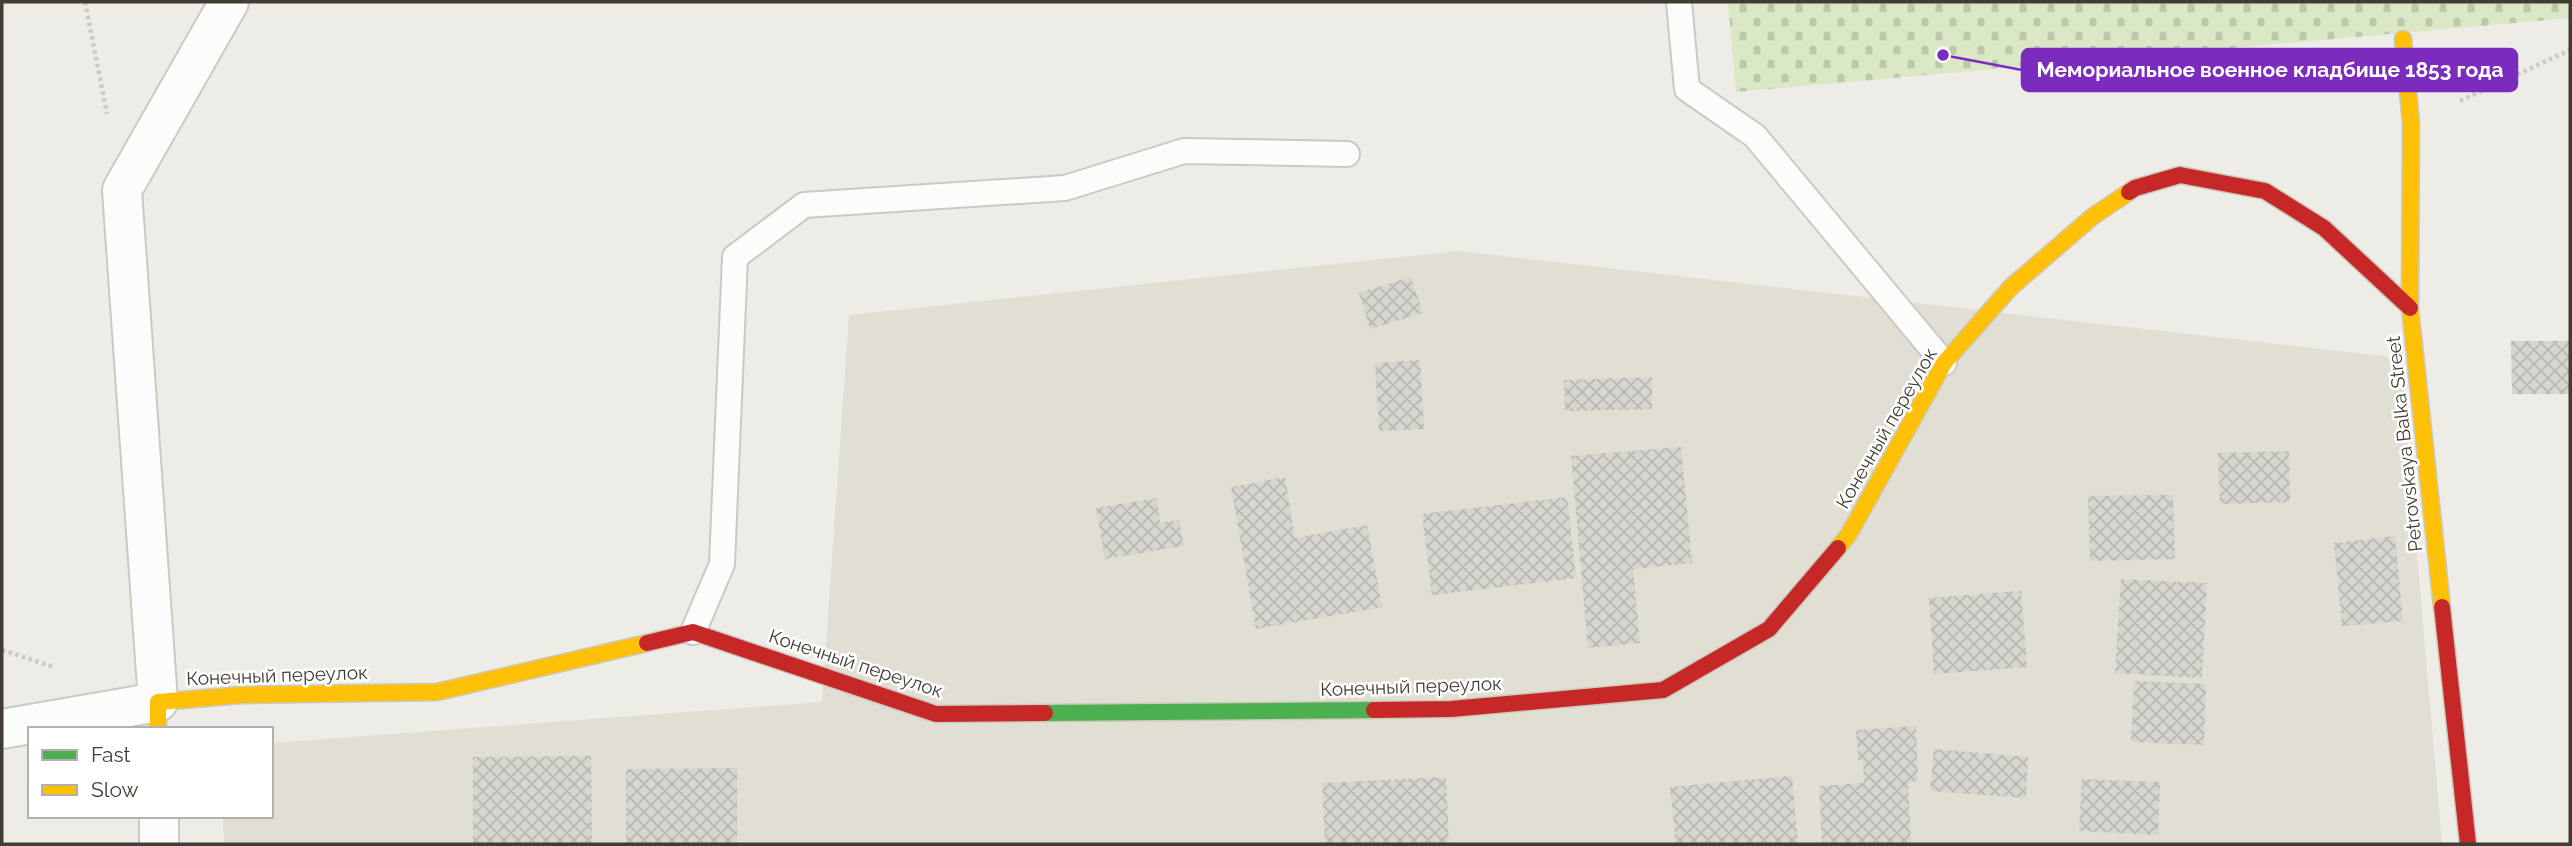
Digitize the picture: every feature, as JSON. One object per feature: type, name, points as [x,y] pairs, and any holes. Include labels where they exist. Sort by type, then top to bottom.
[{"type":"street","points":[[2,729],[158,715],[122,190],[229,2]]},
{"type":"street","name":"Petrovskaya Balka Street","points":[[2403,39],[2411,123],[2410,309],[2468,844]]},
{"type":"street","name":"Конечный переулок","points":[[158,715],[241,695],[437,692],[693,632],[936,714],[1451,709],[1662,690],[1769,629],[1849,534],[1944,363],[2011,287],[2092,217],[2135,188],[2180,175],[2265,191],[2324,228],[2410,309]]},
{"type":"street","points":[[159,818],[159,844]]},
{"type":"lane","points":[[1679,2],[1687,89],[1755,136],[1944,363]]},
{"type":"lane","points":[[693,632],[722,564],[735,257],[804,205],[1065,188],[1184,151],[1347,154]]},
{"type":"path","points":[[85,2],[122,190]]},
{"type":"path","points":[[2411,123],[2570,50]]},
{"type":"shaded area","points":[[1459,251],[2400,358],[2442,844],[224,844],[223,818],[273,818],[273,743],[822,702],[849,315]]},
{"type":"green space","points":[[1728,2],[2570,2],[2570,18],[1736,92]]},
{"type":"building","points":[[1411,277],[1423,313],[1370,329],[1359,293]]},
{"type":"building","points":[[2511,341],[2570,341],[2570,394],[2512,394]]},
{"type":"building","points":[[1420,360],[1424,429],[1379,431],[1375,363]]},
{"type":"building","points":[[1652,377],[1652,409],[1565,411],[1564,380]]},
{"type":"building","points":[[1681,447],[1692,563],[1633,569],[1640,643],[1588,648],[1571,456]]},
{"type":"building","points":[[2289,451],[2290,502],[2220,504],[2218,453]]},
{"type":"building","points":[[1285,477],[1295,538],[1367,525],[1382,607],[1256,629],[1231,487]]},
{"type":"building","points":[[2173,495],[2175,559],[2090,561],[2088,496]]},
{"type":"building","points":[[1567,497],[1576,578],[1432,595],[1422,514]]},
{"type":"building","points":[[1157,498],[1160,523],[1179,520],[1184,546],[1105,559],[1096,508]]},
{"type":"building","points":[[2395,536],[2403,621],[2342,626],[2334,543]]},
{"type":"building","points":[[2121,579],[2207,583],[2202,678],[2115,673]]},
{"type":"building","points":[[2021,591],[2027,667],[1934,674],[1929,598]]},
{"type":"building","points":[[2134,681],[2206,684],[2204,745],[2131,742]]},
{"type":"building","points":[[1916,726],[1918,781],[1908,782],[1911,844],[1822,844],[1819,786],[1864,783],[1863,760],[1858,760],[1856,730]]},
{"type":"building","points":[[1934,749],[2028,757],[2026,798],[1930,791]]},
{"type":"building","points":[[591,756],[592,844],[473,844],[473,757]]},
{"type":"building","points":[[737,768],[737,844],[626,844],[626,769]]},
{"type":"building","points":[[1792,776],[1798,844],[1676,844],[1670,787]]},
{"type":"building","points":[[1446,777],[1449,844],[1325,844],[1322,783]]},
{"type":"building","points":[[2082,779],[2160,782],[2158,835],[2079,831]]},
{"type":"traffic: fast","points":[[1045,713],[1374,710]]},
{"type":"traffic: slow","points":[[2403,39],[2411,123],[2410,308],[2442,607]]},
{"type":"traffic: slow","points":[[1838,548],[1849,534],[1944,363],[2011,287],[2092,217],[2129,192]]},
{"type":"traffic: slow","points":[[158,727],[158,702],[241,695],[437,692],[647,643]]},
{"type":"traffic: jam","points":[[2129,192],[2180,175],[2265,191],[2324,228],[2410,308]]},
{"type":"traffic: jam","points":[[1374,710],[1451,709],[1663,690],[1769,629],[1838,548]]},
{"type":"traffic: jam","points":[[2442,607],[2468,844]]},
{"type":"traffic: jam","points":[[647,643],[693,632],[936,714],[1045,713]]},
{"type":"place","name":"Мемориальное военное кладбище 1853 года","points":[[1943,55]]}]
